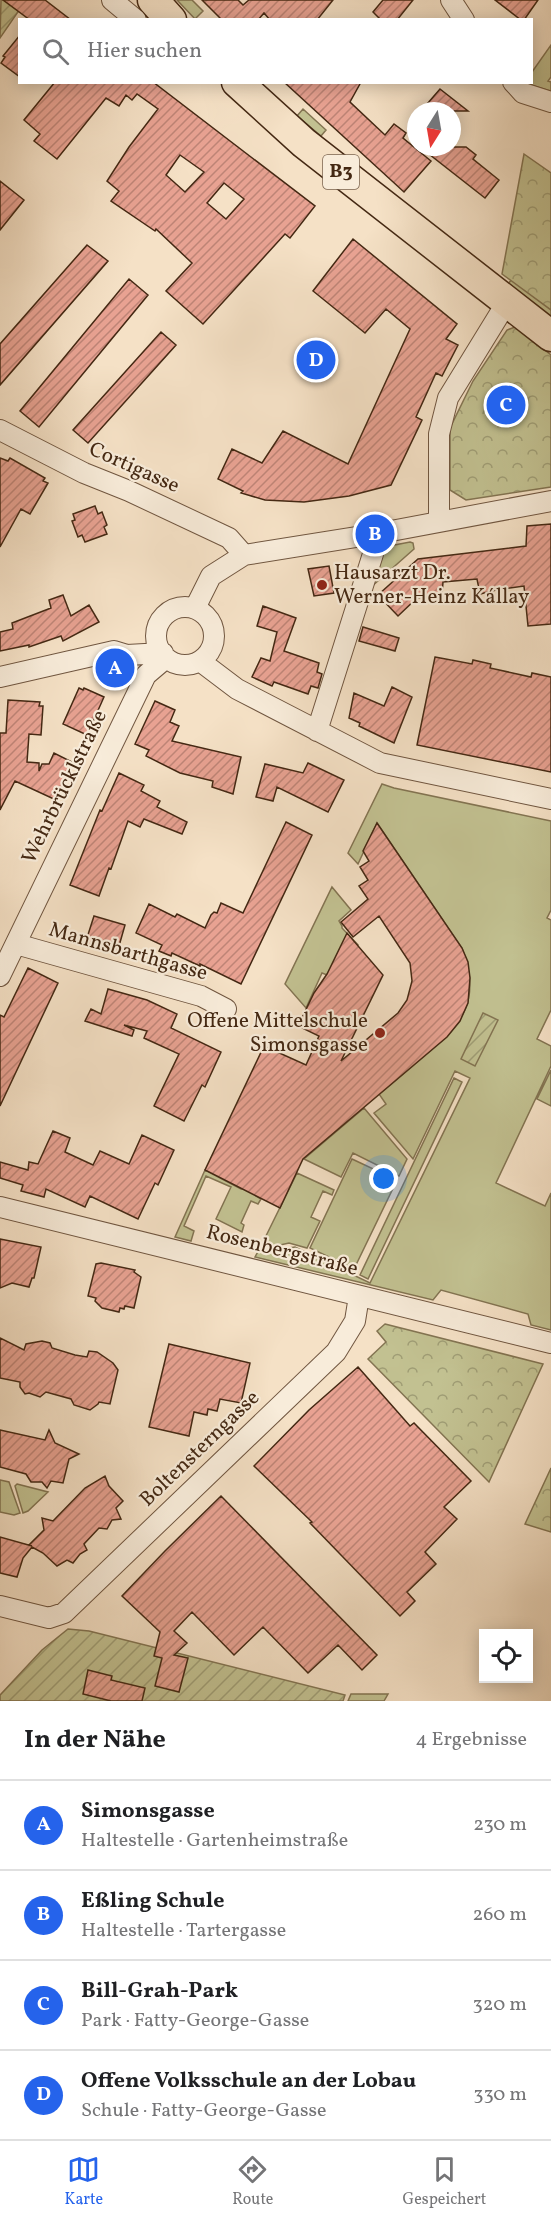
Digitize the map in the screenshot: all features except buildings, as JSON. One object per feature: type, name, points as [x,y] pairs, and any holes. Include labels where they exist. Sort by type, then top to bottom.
[{"type":"main road","points":[[153,0],[169,18]]},
{"type":"main road","name":"B3","points":[[239,84],[304,143],[551,336]]},
{"type":"street","points":[[112,0],[134,18]]},
{"type":"street","points":[[451,0],[463,18]]},
{"type":"street","points":[[515,84],[523,93],[551,102]]},
{"type":"street","points":[[439,521],[438,434],[447,398],[507,302]]},
{"type":"street","name":"Cortigasse","points":[[0,430],[84,473],[129,491],[229,538],[244,555]]},
{"type":"street","points":[[195,608],[211,576],[244,555],[375,534],[551,501]]},
{"type":"street","points":[[317,731],[372,554],[375,534]]},
{"type":"street","points":[[0,677],[114,651],[123,644],[162,649],[184,665],[200,661],[208,655],[214,640],[212,623],[205,614],[195,608],[177,608],[163,616],[157,628],[162,649]]},
{"type":"street","name":"Wehrbrücklstraße","points":[[0,976],[146,675],[162,649]]},
{"type":"street","points":[[200,661],[237,689],[380,763],[551,799]]},
{"type":"street","name":"Mannsbarthgasse","points":[[16,944],[201,996],[226,1009]]},
{"type":"street","name":"Rosenbergstraße","points":[[0,1207],[551,1343]]},
{"type":"street","name":"Boltensterngasse","points":[[0,1606],[49,1618],[64,1613],[336,1352],[355,1321],[359,1296]]},
{"type":"green space","points":[[1,0],[8,0],[20,9],[0,38]]},
{"type":"green space","points":[[177,0],[192,0],[203,11],[194,18]]},
{"type":"green space","points":[[551,45],[551,77],[548,81],[551,82],[551,91],[528,84],[533,84],[533,71]]},
{"type":"green space","points":[[303,109],[326,130],[321,136],[297,116]]},
{"type":"green space","points":[[524,154],[551,173],[551,310],[502,274]]},
{"type":"green space","points":[[516,274],[551,296],[551,317],[508,284]]},
{"type":"green space","points":[[515,327],[551,355],[551,487],[466,500],[450,490],[450,428],[473,381],[507,330]]},
{"type":"green space","points":[[413,543],[414,549],[370,588],[379,548]]},
{"type":"green space","points":[[382,784],[551,821],[551,910],[547,918],[551,920],[551,1010],[537,1039],[551,1046],[551,1066],[496,1183],[545,1206],[551,1193],[551,1330],[531,1325],[528,1314],[441,1290],[433,1300],[255,1257],[260,1248],[268,1251],[295,1247],[370,1283],[470,1078],[455,1071],[413,1159],[374,1113],[386,1104],[379,1094],[438,1043],[459,1021],[469,996],[470,982],[462,948],[377,823],[358,864],[348,853]]},
{"type":"green space","points":[[332,887],[351,910],[339,921],[342,928],[358,945],[355,951],[327,975],[322,973],[306,1008],[285,984]]},
{"type":"green space","points":[[483,1013],[498,1020],[475,1066],[461,1059]]},
{"type":"green space","points":[[551,1070],[551,1106],[537,1099]]},
{"type":"green space","points":[[454,1078],[462,1082],[368,1279],[360,1275]]},
{"type":"green space","points":[[364,1108],[407,1159],[399,1176],[353,1153],[341,1177],[304,1159]]},
{"type":"green space","points":[[352,1159],[397,1180],[354,1269],[310,1248]]},
{"type":"green space","points":[[205,1170],[241,1189],[259,1189],[256,1196],[261,1199],[258,1204],[251,1201],[241,1223],[244,1225],[242,1232],[216,1219],[231,1187],[206,1176],[184,1226],[194,1231],[191,1241],[175,1237]]},
{"type":"green space","points":[[297,1173],[334,1190],[332,1195],[323,1191],[311,1217],[320,1221],[307,1248],[289,1243],[271,1247],[262,1244]]},
{"type":"green space","points":[[385,1324],[543,1364],[489,1482],[368,1359],[386,1342],[377,1331]]},
{"type":"green space","points":[[551,1468],[551,1532],[525,1524]]},
{"type":"green space","points":[[0,1480],[9,1482],[20,1513],[14,1515],[0,1512]]},
{"type":"green space","points":[[17,1484],[48,1492],[23,1513],[15,1486]]},
{"type":"green space","points":[[68,1629],[89,1631],[345,1695],[343,1701],[0,1701],[0,1695],[42,1650]]},
{"type":"green space","points":[[351,1694],[388,1694],[384,1701],[348,1701]]},
{"type":"place","name":"Offene Volksschule an der Lobau","points":[[316,360]]},
{"type":"place","name":"Bill-Grah-Park","points":[[506,405]]},
{"type":"place","name":"Eßling Schule","points":[[375,534]]},
{"type":"place","name":"Hausarzt Dr. Werner-Heinz Kállay","points":[[322,585]]},
{"type":"place","name":"Simonsgasse","points":[[115,668]]},
{"type":"place","name":"Offene Mittelschule Simonsgasse","points":[[380,1033]]}]
